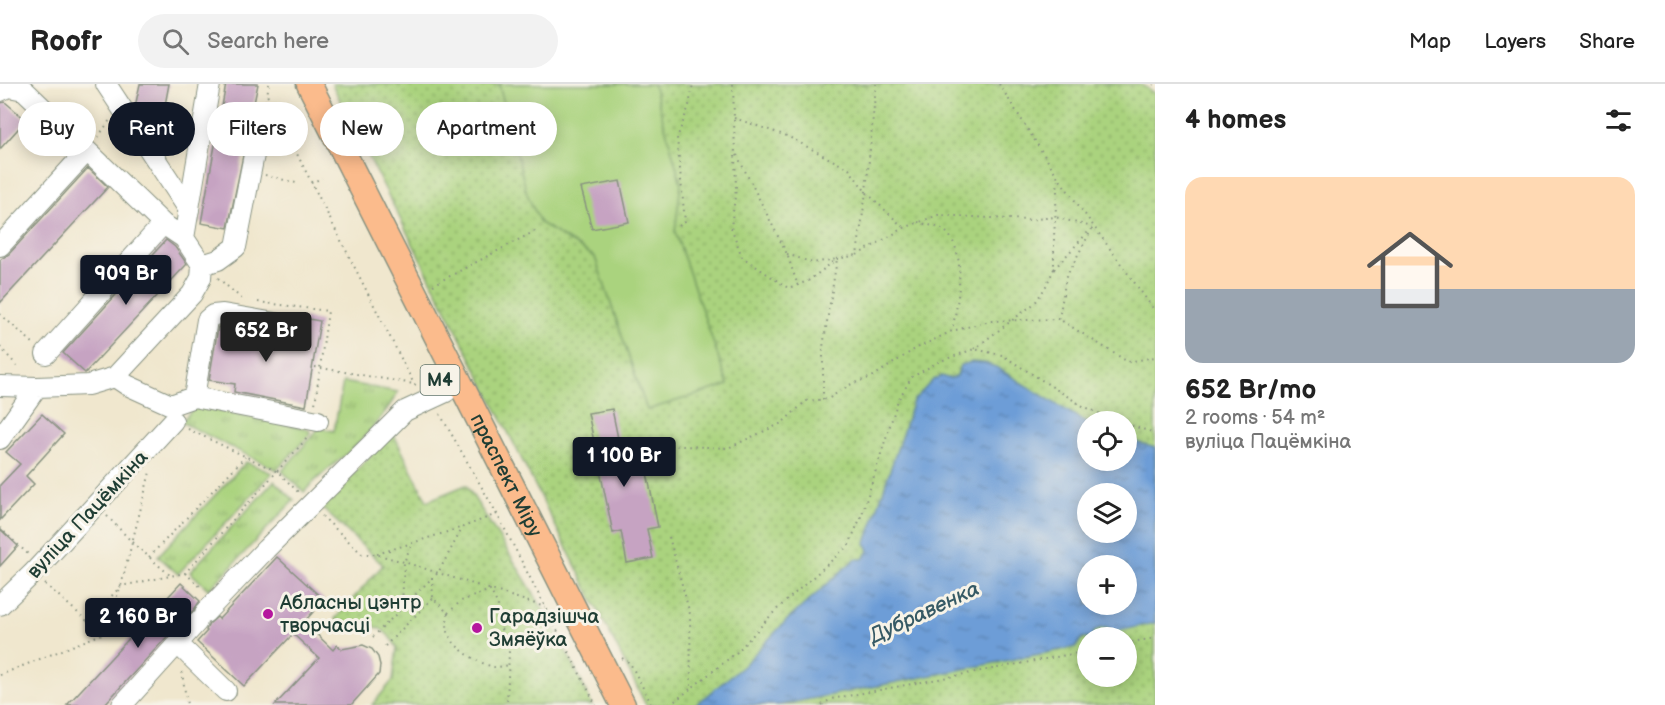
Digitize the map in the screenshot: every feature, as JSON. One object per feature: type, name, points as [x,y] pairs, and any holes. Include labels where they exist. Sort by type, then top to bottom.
[{"type":"main road","name":"праспект Міру","points":[[293,84],[439,395],[593,673],[623,705]]},
{"type":"main road","name":"праспект Міру","points":[[309,84],[607,705]]},
{"type":"street","points":[[106,84],[122,98],[189,210]]},
{"type":"street","points":[[183,238],[210,84]]},
{"type":"street","points":[[0,91],[9,87],[24,90],[36,102]]},
{"type":"street","points":[[0,246],[82,156]]},
{"type":"street","points":[[0,386],[88,385],[115,377],[192,294],[201,278],[202,264],[183,238],[163,224],[92,156]]},
{"type":"street","points":[[202,264],[218,260],[236,247],[254,156]]},
{"type":"street","points":[[46,354],[163,224]]},
{"type":"street","points":[[194,397],[207,320],[213,315],[224,314],[292,326]]},
{"type":"street","points":[[115,377],[171,405],[194,397],[318,421]]},
{"type":"street","points":[[0,439],[37,387]]},
{"type":"street","points":[[122,705],[206,612],[405,411],[439,395]]},
{"type":"street","name":"вуліца Пацёмкіна","points":[[0,605],[37,570],[173,422]]},
{"type":"street","points":[[178,644],[226,691]]},
{"type":"path","points":[[269,84],[267,95],[414,384]]},
{"type":"path","points":[[680,226],[685,222],[677,138],[689,106],[693,84]]},
{"type":"path","points":[[733,84],[737,154],[736,189],[731,227],[742,257],[788,288],[808,281],[837,259]]},
{"type":"path","points":[[857,255],[866,192],[876,84]]},
{"type":"path","points":[[999,84],[1058,177],[1155,311]]},
{"type":"path","points":[[96,140],[122,98]]},
{"type":"path","points":[[734,118],[787,136],[849,169],[866,192],[904,228]]},
{"type":"path","points":[[737,154],[787,254],[798,286]]},
{"type":"path","points":[[251,171],[296,183]]},
{"type":"path","points":[[1054,269],[1058,177]]},
{"type":"path","points":[[311,183],[322,178]]},
{"type":"path","points":[[787,254],[813,262],[857,255],[904,228],[938,215],[1028,220],[1055,217],[1093,227]]},
{"type":"path","points":[[918,222],[944,230],[957,248],[958,303],[952,331]]},
{"type":"path","points":[[670,705],[736,652],[776,610],[849,544],[862,514],[898,400],[912,377],[938,362],[974,349],[1035,303],[1054,269],[1093,227]]},
{"type":"path","points":[[1059,319],[1066,277],[1093,227]]},
{"type":"path","points":[[425,289],[537,230]]},
{"type":"path","points":[[823,399],[823,347],[837,259]]},
{"type":"path","points":[[217,277],[243,300]]},
{"type":"path","points":[[654,440],[661,445],[728,447],[782,423],[806,401],[828,399],[849,386],[872,377],[915,349],[952,331],[990,321],[1059,319],[1128,362],[1155,357]]},
{"type":"path","points":[[0,347],[37,387]]},
{"type":"path","points":[[974,349],[1002,355],[1094,411]]},
{"type":"path","points":[[315,367],[414,384],[439,395],[545,607],[593,673],[596,705]]},
{"type":"path","points":[[173,422],[278,472],[362,554]]},
{"type":"path","points":[[1137,427],[1155,433]]},
{"type":"path","points":[[149,557],[245,457]]},
{"type":"path","points":[[0,675],[102,634],[121,586],[151,471]]},
{"type":"path","points":[[87,622],[121,586],[185,573],[278,472]]},
{"type":"path","points":[[96,505],[133,543],[172,577]]},
{"type":"path","points":[[375,554],[497,514]]},
{"type":"path","points":[[373,637],[438,573],[463,527]]},
{"type":"path","points":[[0,528],[87,622],[102,634]]},
{"type":"path","points":[[669,537],[690,614],[691,688]]},
{"type":"path","points":[[402,609],[404,562],[412,543]]},
{"type":"path","points":[[357,554],[375,554],[404,562],[545,607]]},
{"type":"path","points":[[185,573],[206,612]]},
{"type":"path","points":[[432,578],[433,598],[448,613]]},
{"type":"path","points":[[490,590],[461,601],[448,613],[447,628],[456,645],[485,664],[496,667],[509,665]]},
{"type":"path","points":[[490,590],[498,605],[500,624],[509,650],[507,705]]},
{"type":"path","points":[[385,646],[433,598]]},
{"type":"path","points":[[1137,641],[1155,638]]},
{"type":"path","points":[[178,644],[187,705]]},
{"type":"path","points":[[822,705],[831,699],[1077,653]]},
{"type":"path","points":[[0,668],[5,673]]},
{"type":"path","points":[[635,671],[652,705]]},
{"type":"green space","points":[[332,84],[1141,84],[1155,94],[1155,705],[646,705],[368,156],[404,156],[404,102],[341,102]]},
{"type":"green space","points":[[499,84],[653,84],[681,183],[675,232],[728,385],[647,410],[595,257],[540,223],[527,194],[517,156],[557,156],[557,102],[504,102]]},
{"type":"green space","points":[[343,382],[398,392],[363,438],[304,492],[282,471],[319,428],[334,431]]},
{"type":"green space","points":[[196,406],[305,428],[310,431],[309,435],[277,470],[181,422]]},
{"type":"green space","points":[[393,433],[427,501],[466,485],[549,620],[592,705],[372,705],[393,680],[397,647],[387,634],[378,628],[361,623],[349,624],[345,627],[335,619],[383,565],[321,507]]},
{"type":"green space","points":[[246,462],[272,473],[178,574],[158,556]]},
{"type":"green space","points":[[274,481],[294,500],[209,590],[190,572]]},
{"type":"water","name":"Дубравенка","points":[[972,362],[996,367],[1077,417],[1077,471],[1137,471],[1137,442],[1155,448],[1155,623],[1136,627],[1077,627],[1076,647],[780,705],[695,705],[743,666],[785,622],[855,559],[863,559],[869,551],[866,543],[913,401],[933,380],[942,376],[953,378],[957,376],[960,365]]},
{"type":"building","points":[[140,84],[169,84],[166,102],[136,102]]},
{"type":"building","points":[[226,84],[258,84],[254,102],[223,102]]},
{"type":"building","points":[[5,102],[18,113],[18,129],[0,149],[0,103]]},
{"type":"building","points":[[213,156],[243,156],[228,228],[201,223]]},
{"type":"building","points":[[88,168],[108,187],[0,303],[0,260],[9,254]]},
{"type":"building","points":[[620,181],[629,222],[592,229],[581,188]]},
{"type":"building","points":[[166,240],[175,247],[187,264],[85,373],[63,353]]},
{"type":"building","points":[[303,318],[320,321],[306,406],[234,392],[235,384],[209,380],[218,327],[300,339],[304,327]]},
{"type":"building","points":[[612,409],[622,458],[643,453],[658,527],[647,529],[653,558],[627,563],[621,531],[613,533],[588,413]]},
{"type":"building","points":[[42,414],[64,434],[26,476],[34,484],[0,520],[0,485],[20,464],[6,452]]},
{"type":"building","points":[[0,529],[18,546],[0,566]]},
{"type":"building","name":"Абласны цэнтр творчасці","points":[[277,557],[324,600],[304,622],[333,650],[337,645],[342,649],[363,645],[372,649],[378,657],[379,674],[351,705],[275,705],[319,658],[293,634],[244,686],[197,642],[207,631],[209,624],[217,617],[219,619]]},
{"type":"building","points":[[181,583],[200,601],[193,611],[104,705],[67,705]]},
{"type":"place","name":"Абласны цэнтр творчасці","points":[[268,614]]},
{"type":"place","name":"Гарадзішча Змяёўка","points":[[477,628]]}]
